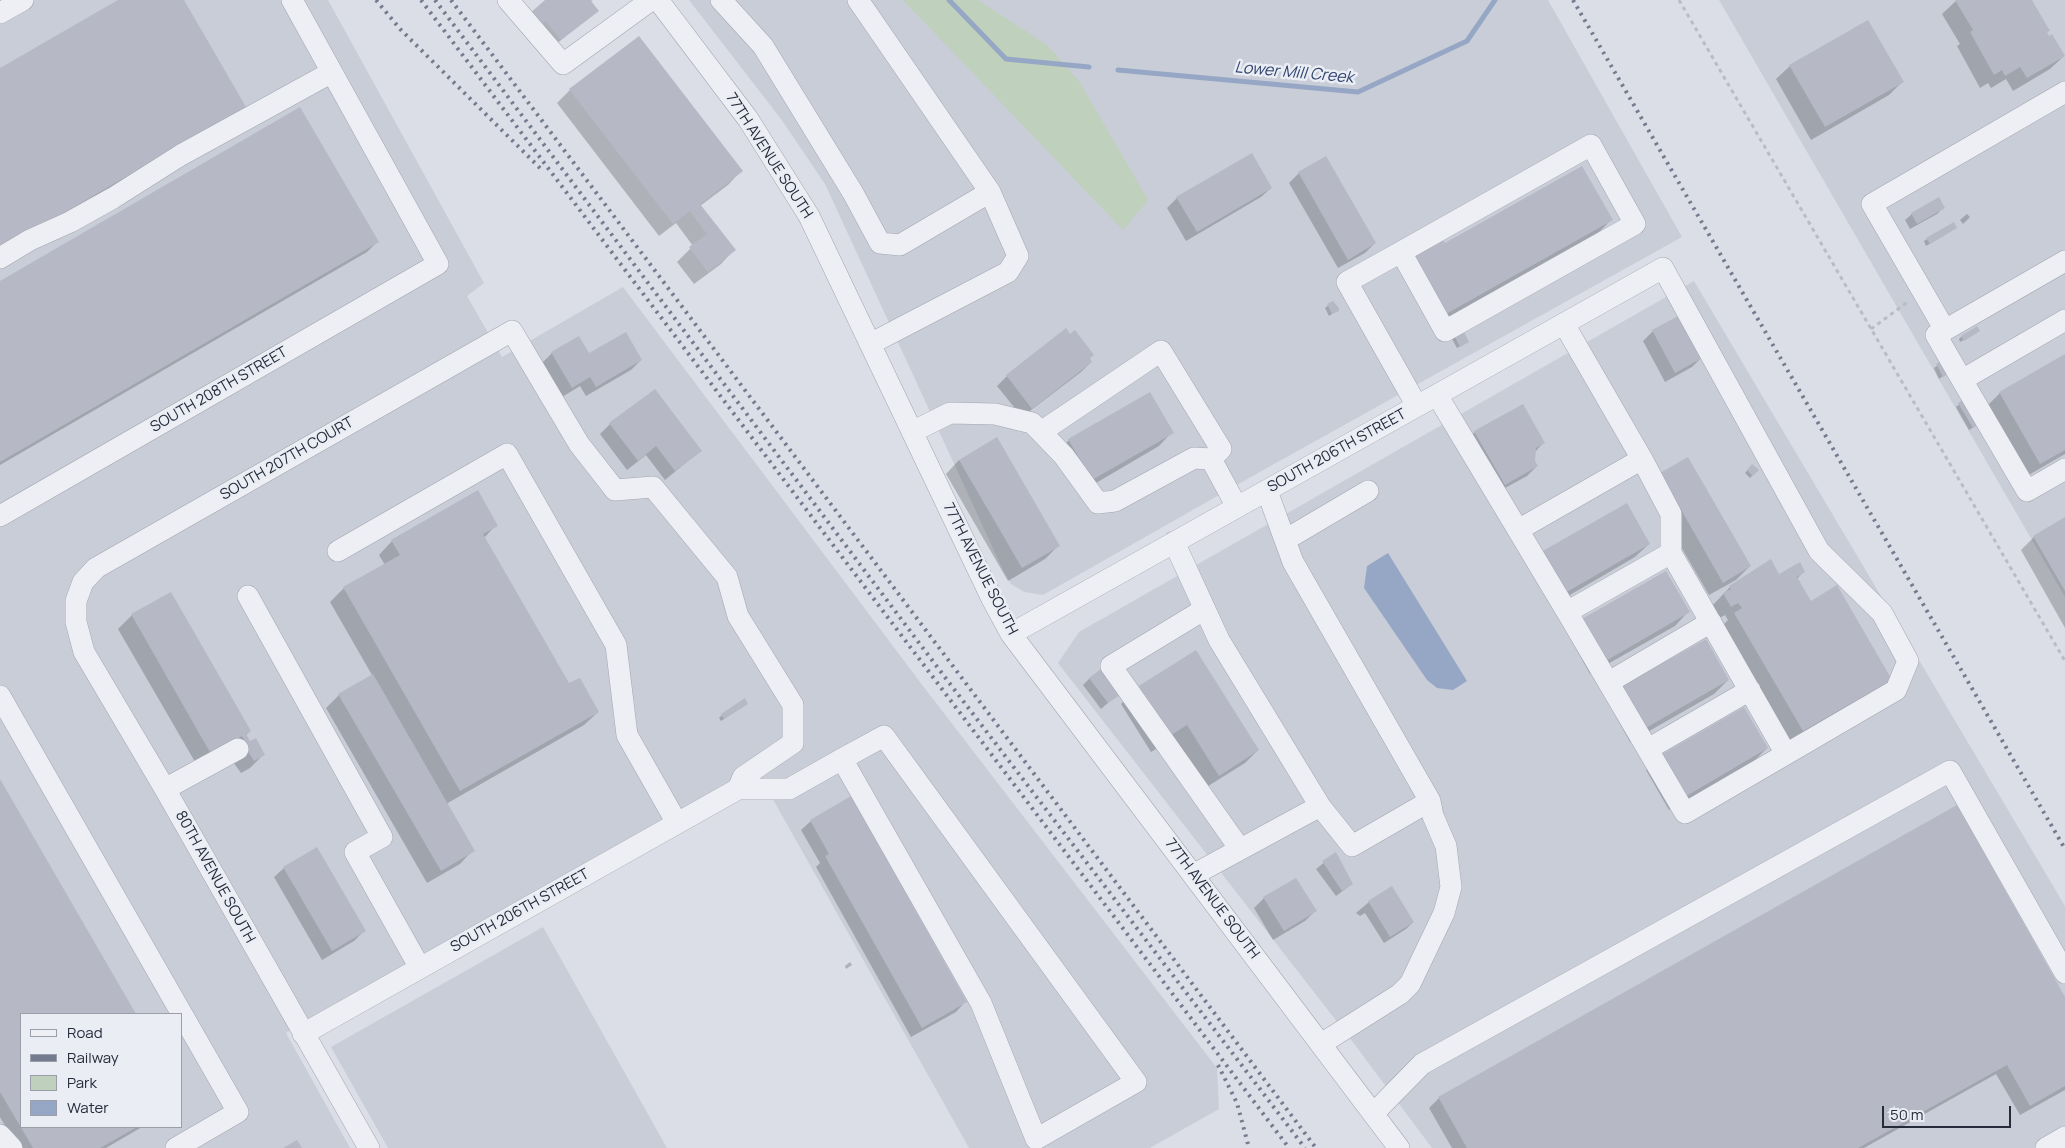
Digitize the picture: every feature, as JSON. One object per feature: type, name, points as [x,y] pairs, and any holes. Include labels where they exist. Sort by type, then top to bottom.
[{"type":"street","points":[[0,13],[23,0]]},
{"type":"street","points":[[0,258],[30,240],[70,222],[113,198],[181,155],[332,72],[292,0]]},
{"type":"street","points":[[508,0],[562,64],[650,0]]},
{"type":"street","name":"77TH AVENUE SOUTH","points":[[658,0],[748,119],[809,216],[992,599],[1011,634],[1399,1148]]},
{"type":"street","points":[[720,0],[763,46],[853,193],[880,243],[900,245],[990,192]]},
{"type":"street","points":[[858,0],[990,192],[1018,256],[1008,272],[870,344]]},
{"type":"street","name":"SOUTH 208TH STREET","points":[[0,516],[438,264],[332,72]]},
{"type":"street","points":[[1945,330],[1872,204],[2065,92]]},
{"type":"street","points":[[1401,252],[1445,331],[1635,224],[1591,145],[1347,282],[1417,406]]},
{"type":"street","points":[[2065,261],[1936,336],[2027,491],[2065,469]]},
{"type":"street","name":"SOUTH 206TH STREET","points":[[1011,634],[1663,268],[1818,551],[1882,613],[1908,661],[1896,690],[1786,754]]},
{"type":"street","points":[[1962,380],[2065,320]]},
{"type":"street","points":[[1437,395],[1685,813],[1786,754],[1671,553],[1671,514],[1642,459],[1564,324]]},
{"type":"street","name":"SOUTH 207TH COURT","points":[[76,601],[83,582],[96,568],[512,331],[579,444],[615,490],[653,487],[728,577],[738,616],[793,705],[793,743],[743,776],[738,789]]},
{"type":"street","points":[[912,432],[950,414],[995,414],[1032,423],[1064,456],[1098,503],[1115,501],[1194,458],[1211,458],[1221,449],[1161,351],[1041,432]]},
{"type":"street","points":[[338,551],[507,454],[616,644],[627,735],[677,823]]},
{"type":"street","points":[[1211,458],[1237,507]]},
{"type":"street","points":[[1518,530],[1642,459]]},
{"type":"street","points":[[1267,490],[1293,562],[1430,801],[1433,816],[1446,846],[1451,888],[1444,913],[1410,984],[1400,994],[1321,1044]]},
{"type":"street","points":[[1285,540],[1368,491]]},
{"type":"street","points":[[1174,542],[1219,640],[1320,806],[1352,846],[1430,801]]},
{"type":"street","points":[[1567,612],[1671,553]]},
{"type":"street","points":[[248,596],[382,837],[355,852],[420,968]]},
{"type":"street","name":"80TH AVENUE SOUTH","points":[[76,601],[76,622],[84,652],[165,789],[369,1148]]},
{"type":"street","points":[[1205,609],[1112,666],[1240,849]]},
{"type":"street","points":[[1609,682],[1711,622]]},
{"type":"street","points":[[1648,749],[1750,690]]},
{"type":"street","points":[[0,696],[181,1013]]},
{"type":"street","points":[[738,789],[789,789],[842,759],[884,736],[1136,1082],[1036,1139],[981,1004],[842,759]]},
{"type":"street","points":[[165,789],[238,749]]},
{"type":"street","points":[[1374,1114],[1422,1064],[1950,771],[2065,973]]},
{"type":"street","name":"SOUTH 206TH STREET","points":[[303,1034],[738,789]]},
{"type":"street","points":[[1193,875],[1320,806]]},
{"type":"street","points":[[176,1148],[238,1112],[182,1014]]},
{"type":"street","points":[[0,1136],[12,1148]]},
{"type":"street","points":[[2046,1148],[2065,1137]]},
{"type":"path","points":[[1679,0],[2065,661]]},
{"type":"path","points":[[1871,329],[1922,290]]},
{"type":"shaded area","points":[[0,0],[328,0],[484,283],[467,296],[502,357],[623,287],[923,686],[1217,1068],[1219,1109],[1150,1148],[969,1148],[761,778],[739,776],[286,1033],[350,1148],[0,1148]]},
{"type":"shaded area","points":[[689,0],[1548,0],[1682,237],[1043,595],[1024,592],[1011,584],[1003,570],[825,184],[781,119]]},
{"type":"shaded area","points":[[1719,0],[2065,0],[2065,597]]},
{"type":"shaded area","points":[[1694,281],[2065,906],[2065,1148],[1432,1148],[1352,1041],[1058,663],[1079,632]]},
{"type":"shaded area","points":[[543,927],[667,1148],[388,1148],[331,1047]]},
{"type":"green space","points":[[903,0],[978,0],[1047,45],[1079,81],[1148,200],[1123,230]]},
{"type":"water","points":[[1388,553],[1467,681],[1453,690],[1437,688],[1427,680],[1364,588],[1367,566]]},
{"type":"building","points":[[118,0],[184,0],[246,107],[0,250],[0,68]]},
{"type":"building","points":[[545,0],[593,0],[591,1],[599,11],[561,40],[546,21],[539,26],[529,14]]},
{"type":"building","points":[[1955,0],[2032,0],[2050,31],[2047,32],[2049,36],[2052,34],[2065,56],[2027,78],[2020,67],[2005,76],[2002,70],[1994,75],[1970,32],[1973,30]]},
{"type":"building","points":[[1868,20],[1904,82],[1825,127],[1789,65]]},
{"type":"building","points":[[639,36],[743,171],[700,204],[736,250],[708,272],[689,247],[707,234],[690,211],[673,224],[569,89]]},
{"type":"building","points":[[300,107],[379,242],[0,462],[0,281]]},
{"type":"building","points":[[1252,153],[1272,188],[1197,232],[1176,197]]},
{"type":"building","points":[[1326,156],[1376,243],[1348,260],[1298,172]]},
{"type":"building","points":[[1582,166],[1613,220],[1446,314],[1414,257],[1443,240],[1445,243]]},
{"type":"building","points":[[1939,197],[1945,208],[1917,224],[1911,213]]},
{"type":"building","points":[[1954,222],[1957,228],[1930,244],[1926,238]]},
{"type":"building","points":[[1333,301],[1339,308],[1339,311],[1332,314],[1327,304]]},
{"type":"building","points":[[1680,315],[1704,357],[1675,373],[1652,330]]},
{"type":"building","points":[[1977,326],[1980,331],[1964,341],[1961,336]]},
{"type":"building","points":[[1066,328],[1070,334],[1075,330],[1094,355],[1090,358],[1092,362],[1032,409],[1006,375]]},
{"type":"building","points":[[1463,330],[1469,342],[1460,347],[1454,335]]},
{"type":"building","points":[[626,332],[642,360],[596,387],[590,377],[572,388],[551,352],[579,336],[589,353]]},
{"type":"building","points":[[2065,354],[2065,450],[2040,464],[1999,392]]},
{"type":"building","points":[[1941,361],[1948,374],[1943,377],[1936,364]]},
{"type":"building","points":[[655,389],[702,451],[675,471],[656,446],[638,461],[609,423]]},
{"type":"building","points":[[1150,392],[1174,433],[1092,480],[1068,439]]},
{"type":"building","points":[[1963,400],[1978,425],[1973,428],[1958,403]]},
{"type":"building","points":[[1523,404],[1545,443],[1536,448],[1535,461],[1538,466],[1505,485],[1474,431]]},
{"type":"building","points":[[997,437],[1060,546],[1022,568],[959,460]]},
{"type":"building","points":[[1688,457],[1751,566],[1723,583],[1660,473]]},
{"type":"building","points":[[1752,464],[1759,470],[1753,476],[1747,470]]},
{"type":"building","points":[[478,490],[498,526],[483,534],[569,683],[580,678],[599,712],[460,791],[343,587],[400,555],[391,540]]},
{"type":"building","points":[[1627,503],[1650,544],[1565,593],[1541,552]]},
{"type":"building","points":[[2065,517],[2065,591],[2033,536]]},
{"type":"building","points":[[1771,559],[1779,574],[1800,562],[1805,572],[1797,577],[1811,601],[1837,585],[1892,680],[1803,731],[1734,613],[1742,608],[1738,603],[1731,607],[1723,593],[1731,589],[1729,586]]},
{"type":"building","points":[[1666,571],[1690,612],[1604,662],[1580,620]]},
{"type":"building","points":[[171,592],[251,731],[246,734],[250,741],[256,738],[265,755],[254,761],[244,745],[246,743],[242,736],[211,754],[131,614]]},
{"type":"building","points":[[1706,639],[1729,680],[1644,729],[1620,687]]},
{"type":"building","points":[[1196,650],[1259,750],[1219,776],[1187,725],[1165,739],[1134,689]]},
{"type":"building","points":[[1101,669],[1120,695],[1108,703],[1089,678]]},
{"type":"building","points":[[373,674],[475,851],[441,871],[338,694]]},
{"type":"building","points":[[745,698],[748,704],[724,719],[721,714]]},
{"type":"building","points":[[1744,707],[1768,748],[1683,798],[1659,756]]},
{"type":"building","points":[[0,779],[135,1013],[20,1013],[20,1126],[0,1092]]},
{"type":"building","points":[[851,796],[967,1002],[922,1028],[825,856],[829,854],[810,820]]},
{"type":"building","points":[[1957,805],[2065,997],[2065,1086],[2030,1106],[2007,1065],[1858,1148],[1467,1148],[1438,1097]]},
{"type":"building","points":[[317,847],[366,931],[332,951],[283,867]]},
{"type":"building","points":[[1336,852],[1353,884],[1342,891],[1322,861]]},
{"type":"building","points":[[1296,878],[1317,911],[1284,931],[1263,897]]},
{"type":"building","points":[[1392,886],[1414,922],[1390,937],[1368,901]]},
{"type":"building","points":[[21,1128],[135,1128],[100,1148],[33,1148]]},
{"type":"building","points":[[297,1140],[302,1148],[283,1148]]},
{"type":"waterway","name":"Lower Mill Creek","points":[[949,0],[1006,59],[1089,67]]},
{"type":"waterway","name":"Lower Mill Creek","points":[[1118,70],[1358,92],[1467,41],[1495,0]]},
{"type":"railway","points":[[376,0],[400,29],[543,171]]},
{"type":"railway","points":[[421,0],[1289,1148]]},
{"type":"railway","points":[[435,0],[944,676],[1305,1148]]},
{"type":"railway","points":[[451,0],[1316,1148]]},
{"type":"railway","points":[[1573,0],[2065,849]]},
{"type":"railway","points":[[1218,1065],[1237,1103],[1249,1148]]}]
